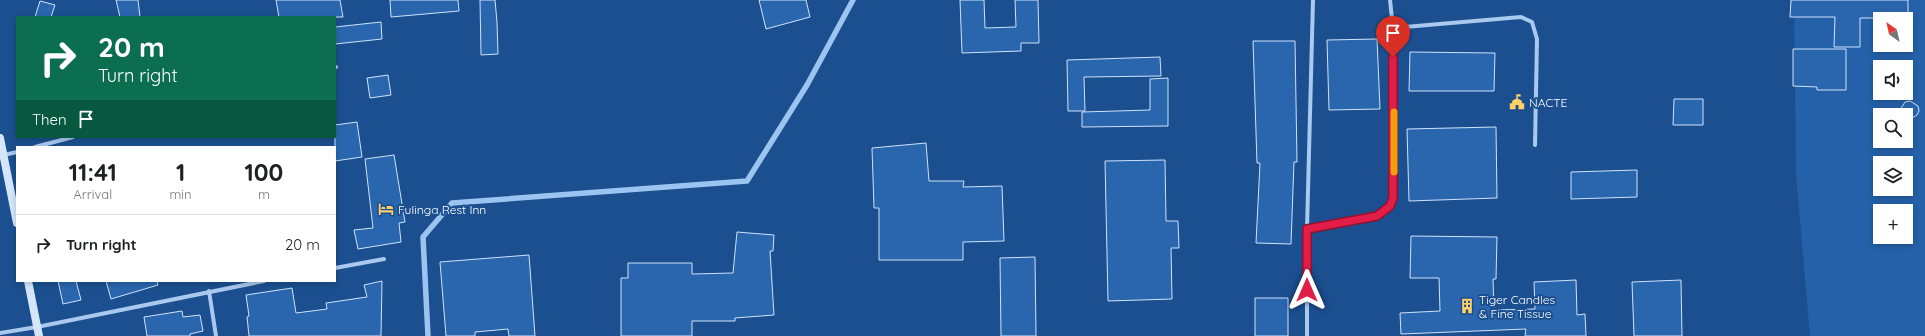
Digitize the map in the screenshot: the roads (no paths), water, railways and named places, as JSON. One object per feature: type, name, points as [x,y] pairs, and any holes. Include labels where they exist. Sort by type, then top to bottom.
[{"type":"street","points":[[1306,336],[1307,229],[1313,0]]},
{"type":"street","points":[[1307,229],[1377,216],[1384,212],[1392,202],[1394,190],[1393,28],[1390,0]]},
{"type":"street","points":[[1393,28],[1521,17],[1532,22],[1537,39],[1535,145]]},
{"type":"street","points":[[0,138],[2,156],[16,219]]},
{"type":"street","points":[[39,146],[69,138]]},
{"type":"street","points":[[2,156],[16,152]]},
{"type":"street","points":[[336,268],[384,259]]},
{"type":"street","points":[[28,282],[40,336]]},
{"type":"street","points":[[0,332],[37,327],[258,282]]},
{"type":"street","points":[[209,291],[216,336]]},
{"type":"waterway","points":[[428,336],[423,237],[452,203],[747,181],[807,85],[853,0]]},
{"type":"place","name":"NACTE","points":[[1517,102]]},
{"type":"place","name":"Fulinga Rest Inn","points":[[386,209]]},
{"type":"place","name":"Tiger Candles & Fine Tissue","points":[[1467,306]]}]
